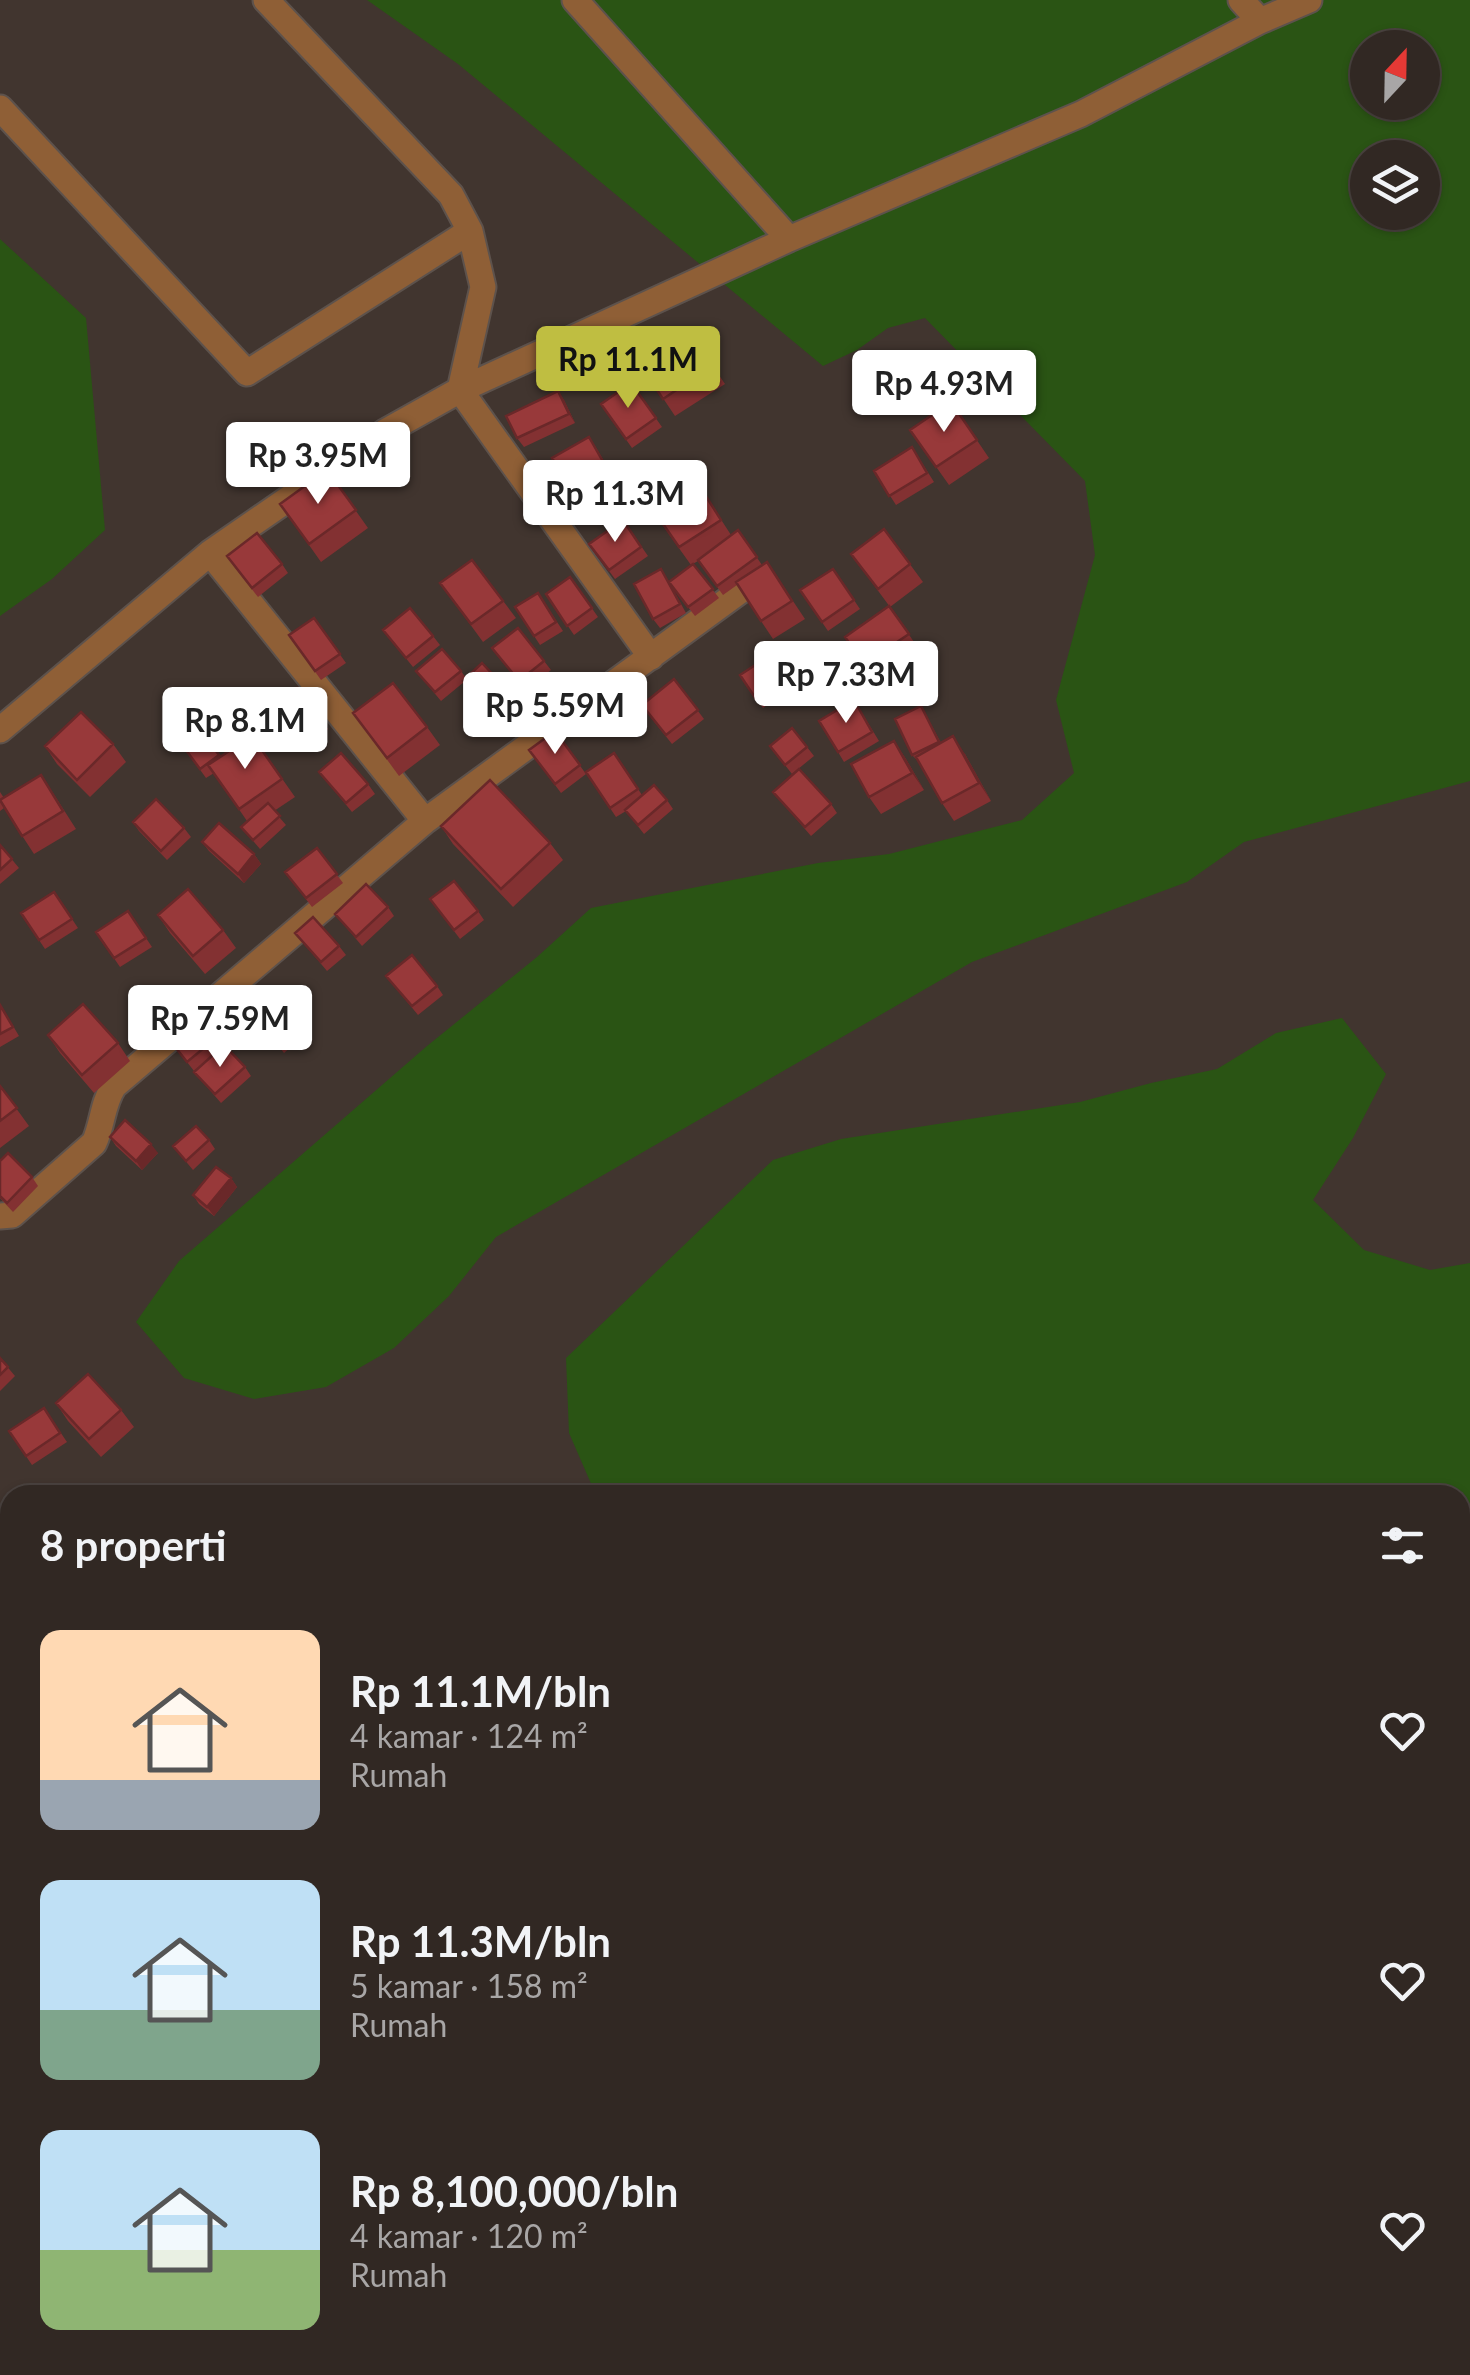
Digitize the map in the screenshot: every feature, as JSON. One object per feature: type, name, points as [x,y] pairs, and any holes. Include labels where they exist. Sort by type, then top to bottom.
[{"type":"street","points":[[266,0],[452,195],[470,231],[484,286],[460,390],[651,657]]},
{"type":"street","points":[[575,0],[788,239]]},
{"type":"street","points":[[1241,0],[1260,22]]},
{"type":"street","points":[[0,730],[210,553],[385,432],[460,390],[788,239],[1081,114],[1309,0]]},
{"type":"street","points":[[0,108],[248,373],[470,231]]},
{"type":"street","points":[[210,553],[426,821]]},
{"type":"street","points":[[0,1216],[12,1216],[94,1143],[103,1107],[114,1086],[426,821],[751,583]]},
{"type":"green space","points":[[367,0],[1470,0],[1470,781],[1244,842],[1187,882],[972,962],[496,1237],[449,1296],[394,1348],[326,1387],[254,1399],[184,1378],[136,1322],[179,1261],[591,908],[818,863],[889,854],[1022,820],[1074,773],[1056,700],[1095,555],[1085,481],[925,318],[888,328],[857,350],[823,366],[458,64]]},
{"type":"green space","points":[[0,239],[86,318],[105,530],[52,579],[0,616]]},
{"type":"green space","points":[[1342,1018],[1386,1074],[1353,1138],[1313,1200],[1364,1250],[1430,1270],[1470,1263],[1470,1485],[592,1485],[569,1433],[566,1358],[773,1160],[841,1139],[1080,1102],[1217,1069],[1276,1033]]},
{"type":"building","points":[[690,332],[712,366],[663,399],[640,364]]},
{"type":"building","points":[[631,383],[656,418],[626,439],[601,404]]},
{"type":"building","points":[[558,391],[569,414],[517,438],[506,416]]},
{"type":"building","points":[[951,402],[977,440],[936,467],[910,430]]},
{"type":"building","points":[[589,437],[606,467],[570,488],[552,458]]},
{"type":"building","points":[[912,447],[927,473],[889,496],[874,471]]},
{"type":"building","points":[[686,468],[700,491],[659,518],[661,523],[644,494]]},
{"type":"building","points":[[327,470],[356,510],[309,544],[280,504]]},
{"type":"building","points":[[702,490],[721,520],[679,547],[659,518]]},
{"type":"building","points":[[623,520],[641,547],[609,570],[589,544]]},
{"type":"building","points":[[884,529],[910,564],[878,589],[851,554]]},
{"type":"building","points":[[738,530],[757,557],[717,586],[698,560]]},
{"type":"building","points":[[257,533],[282,564],[252,588],[227,556]]},
{"type":"building","points":[[472,560],[503,601],[471,624],[440,583]]},
{"type":"building","points":[[767,562],[792,601],[761,621],[736,582]]},
{"type":"building","points":[[693,564],[713,589],[688,607],[669,582]]},
{"type":"building","points":[[661,569],[680,604],[653,619],[634,584]]},
{"type":"building","points":[[833,569],[854,600],[822,622],[800,590]]},
{"type":"building","points":[[570,577],[592,608],[567,626],[546,594]]},
{"type":"building","points":[[538,593],[556,622],[534,636],[515,607]]},
{"type":"building","points":[[889,606],[909,634],[864,664],[845,637]]},
{"type":"building","points":[[410,608],[433,636],[406,658],[383,630]]},
{"type":"building","points":[[314,618],[340,654],[315,671],[289,635]]},
{"type":"building","points":[[518,628],[544,661],[519,681],[492,648]]},
{"type":"building","points":[[442,649],[461,671],[435,692],[416,671]]},
{"type":"building","points":[[766,658],[782,681],[756,699],[740,675]]},
{"type":"building","points":[[482,663],[497,679],[479,697],[463,681]]},
{"type":"building","points":[[674,679],[698,710],[666,735],[642,705]]},
{"type":"building","points":[[393,683],[427,727],[387,758],[353,713]]},
{"type":"building","points":[[297,688],[321,720],[291,742],[267,710]]},
{"type":"building","points":[[228,698],[249,724],[220,746],[200,720]]},
{"type":"building","points":[[854,700],[872,732],[838,752],[819,721]]},
{"type":"building","points":[[921,706],[939,742],[912,755],[895,719]]},
{"type":"building","points":[[81,712],[113,744],[77,780],[45,746]]},
{"type":"building","points":[[792,728],[807,747],[785,765],[770,746]]},
{"type":"building","points":[[555,731],[580,765],[555,784],[529,750]]},
{"type":"building","points":[[202,732],[219,755],[200,769],[183,746]]},
{"type":"building","points":[[252,736],[282,779],[239,809],[208,765]]},
{"type":"building","points":[[953,736],[979,783],[942,803],[916,757]]},
{"type":"building","points":[[894,741],[912,773],[869,797],[851,764]]},
{"type":"building","points":[[341,753],[368,784],[346,803],[319,772]]},
{"type":"building","points":[[614,753],[638,789],[610,808],[586,772]]},
{"type":"building","points":[[799,769],[831,804],[805,827],[773,792]]},
{"type":"building","points":[[41,775],[63,811],[22,836],[0,800]]},
{"type":"building","points":[[490,780],[550,843],[501,889],[441,826]]},
{"type":"building","points":[[654,785],[667,800],[638,825],[625,810]]},
{"type":"building","points":[[156,799],[184,828],[161,851],[133,822]]},
{"type":"building","points":[[268,803],[280,816],[253,840],[241,827]]},
{"type":"building","points":[[219,823],[254,854],[238,874],[202,842]]},
{"type":"building","points":[[0,845],[12,859],[0,870]]},
{"type":"building","points":[[317,848],[337,874],[306,898],[285,872]]},
{"type":"building","points":[[454,881],[478,911],[454,930],[430,899]]},
{"type":"building","points":[[366,884],[388,907],[356,937],[335,914]]},
{"type":"building","points":[[188,889],[223,930],[193,956],[158,915]]},
{"type":"building","points":[[54,892],[72,919],[39,940],[21,913]]},
{"type":"building","points":[[128,911],[146,938],[114,958],[96,932]]},
{"type":"building","points":[[313,917],[339,946],[321,962],[295,933]]},
{"type":"building","points":[[412,955],[437,986],[412,1006],[386,976]]},
{"type":"building","points":[[83,1004],[118,1043],[82,1075],[48,1035]]},
{"type":"building","points":[[0,1005],[13,1027],[0,1034]]},
{"type":"building","points":[[282,1007],[298,1026],[278,1044],[262,1025]]},
{"type":"building","points":[[199,1016],[216,1038],[187,1062],[169,1039]]},
{"type":"building","points":[[224,1045],[245,1067],[215,1094],[194,1072]]},
{"type":"building","points":[[0,1086],[17,1108],[0,1121]]},
{"type":"building","points":[[125,1120],[151,1144],[136,1161],[110,1137]]},
{"type":"building","points":[[196,1126],[209,1140],[186,1161],[173,1146]]},
{"type":"building","points":[[8,1153],[32,1177],[7,1203],[0,1196],[0,1161]]},
{"type":"building","points":[[216,1167],[231,1178],[207,1207],[193,1195]]},
{"type":"building","points":[[0,1358],[8,1367],[0,1375]]},
{"type":"building","points":[[88,1374],[121,1410],[89,1439],[56,1403]]},
{"type":"building","points":[[44,1408],[60,1433],[26,1456],[9,1431]]}]
